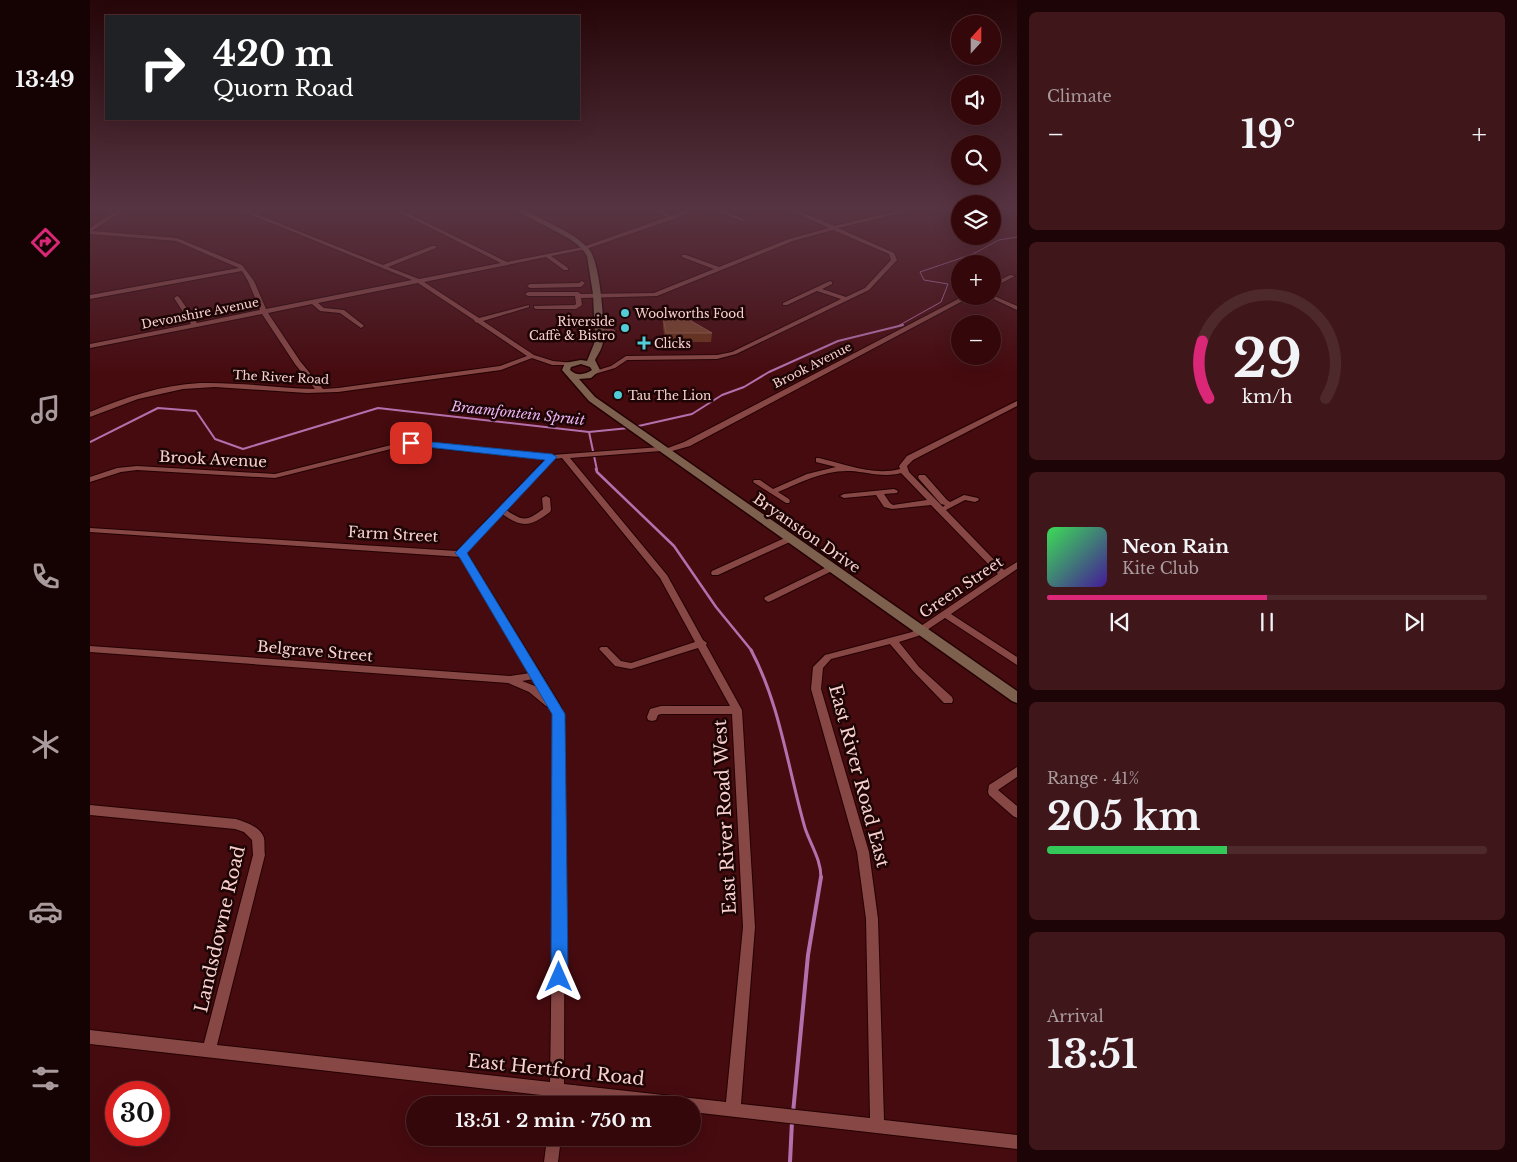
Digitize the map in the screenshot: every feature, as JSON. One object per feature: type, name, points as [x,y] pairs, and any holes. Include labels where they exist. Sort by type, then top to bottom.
[{"type":"main road","points":[[592,264],[598,330],[598,345],[591,360],[594,370]]},
{"type":"main road","points":[[572,368],[588,357],[594,343],[594,296]]},
{"type":"main road","points":[[572,368],[580,377],[594,370]]},
{"type":"main road","points":[[572,368],[594,370]]},
{"type":"main road","name":"Bryanston Drive","points":[[572,368],[583,391],[615,417],[1017,698]]},
{"type":"main road","points":[[583,391],[583,383],[594,370]]},
{"type":"street","points":[[234,264],[242,269],[264,311],[309,378],[321,391]]},
{"type":"street","points":[[379,264],[419,280],[530,358],[572,368]]},
{"type":"street","points":[[384,266],[389,264]]},
{"type":"street","name":"Devonshire Avenue","points":[[90,346],[500,264]]},
{"type":"street","points":[[559,264],[566,269]]},
{"type":"street","points":[[706,264],[719,269]]},
{"type":"street","points":[[528,294],[655,295],[731,264]]},
{"type":"street","points":[[594,370],[613,367],[626,358],[729,356],[874,284],[891,264]]},
{"type":"street","points":[[90,297],[242,269]]},
{"type":"street","points":[[1001,282],[1012,276]]},
{"type":"street","points":[[785,304],[830,283]]},
{"type":"street","points":[[530,286],[580,284],[579,305],[576,307],[536,307]]},
{"type":"street","points":[[817,289],[846,299]]},
{"type":"street","points":[[177,298],[196,325]]},
{"type":"street","points":[[313,301],[322,310],[342,311],[361,326]]},
{"type":"street","points":[[1001,301],[1017,308]]},
{"type":"street","name":"Brook Avenue","points":[[90,480],[120,470],[137,468],[278,475],[404,443],[552,457],[663,450],[686,444],[952,305]]},
{"type":"street","points":[[477,321],[527,306]]},
{"type":"street","points":[[598,330],[613,331]]},
{"type":"street","name":"The River Road","points":[[90,415],[136,396],[189,386],[214,385],[321,391],[500,368],[530,358]]},
{"type":"street","points":[[281,390],[299,386],[309,378]]},
{"type":"street","points":[[1003,574],[933,502],[904,470],[903,466],[910,458],[1017,403]]},
{"type":"street","points":[[552,457],[460,553],[464,555],[556,708],[560,723],[558,1096]]},
{"type":"street","name":"East River Road West","points":[[564,457],[659,570],[702,643],[737,710],[749,927],[733,1109]]},
{"type":"street","points":[[819,460],[870,474],[904,470]]},
{"type":"street","points":[[773,492],[817,473],[850,470]]},
{"type":"street","points":[[922,477],[944,502],[950,505]]},
{"type":"street","points":[[757,482],[786,501]]},
{"type":"street","points":[[844,496],[894,491]]},
{"type":"street","points":[[878,492],[887,506],[892,508],[933,502]]},
{"type":"street","points":[[941,510],[964,497],[975,500]]},
{"type":"street","points":[[501,510],[520,523],[526,524],[547,510],[546,498]]},
{"type":"street","name":"Farm Street","points":[[90,530],[460,553]]},
{"type":"street","points":[[715,573],[789,539]]},
{"type":"street","name":"Green Street","points":[[921,631],[1017,566]]},
{"type":"street","points":[[768,600],[831,568]]},
{"type":"street","points":[[945,614],[1017,662]]},
{"type":"street","name":"East River Road East","points":[[877,1126],[872,919],[868,875],[823,716],[816,680],[818,667],[826,658],[921,631]]},
{"type":"street","points":[[892,640],[916,669],[948,700]]},
{"type":"street","points":[[604,649],[618,664],[631,666],[702,643]]},
{"type":"street","name":"Belgrave Street","points":[[90,648],[510,680],[536,675]]},
{"type":"street","points":[[510,680],[534,691],[556,708]]},
{"type":"street","points":[[652,717],[654,712],[661,710],[737,710]]},
{"type":"street","points":[[1017,771],[994,788],[993,792],[1017,813]]},
{"type":"street","name":"Landsdowne Road","points":[[90,810],[236,824],[248,829],[258,838],[259,855],[209,1051]]},
{"type":"street","name":"East Hertford Road","points":[[90,1037],[1017,1142]]},
{"type":"street","points":[[551,1162],[553,1146]]},
{"type":"building","points":[[663,318],[686,318],[712,333],[666,333]]},
{"type":"waterway","name":"Braamfontein Spruit","points":[[898,326],[941,302],[948,284],[924,280],[920,272],[943,264]]},
{"type":"waterway","name":"Braamfontein Spruit","points":[[634,427],[692,414],[722,395],[744,387],[769,372],[838,341],[903,325]]},
{"type":"waterway","name":"Braamfontein Spruit","points":[[90,442],[158,408],[196,411],[215,439],[243,449],[378,408],[589,432]]},
{"type":"waterway","name":"Braamfontein Spruit","points":[[589,432],[629,428]]},
{"type":"waterway","points":[[589,432],[597,470]]},
{"type":"waterway","points":[[596,469],[674,546],[716,607],[752,651]]},
{"type":"waterway","points":[[751,650],[761,671],[776,714],[805,828],[818,859],[821,877]]},
{"type":"waterway","points":[[793,1113],[808,955],[821,877]]},
{"type":"waterway","points":[[790,1162],[792,1121]]},
{"type":"place","name":"Woolworths Food","points":[[625,313]]},
{"type":"place","name":"Riverside Caffè & Bistro","points":[[625,328]]},
{"type":"place","name":"Clicks","points":[[644,343]]},
{"type":"place","name":"Tau The Lion","points":[[618,395]]},
{"type":"route","points":[[411,443],[552,457],[460,553],[464,555],[558,714],[560,723],[559,977]]}]
